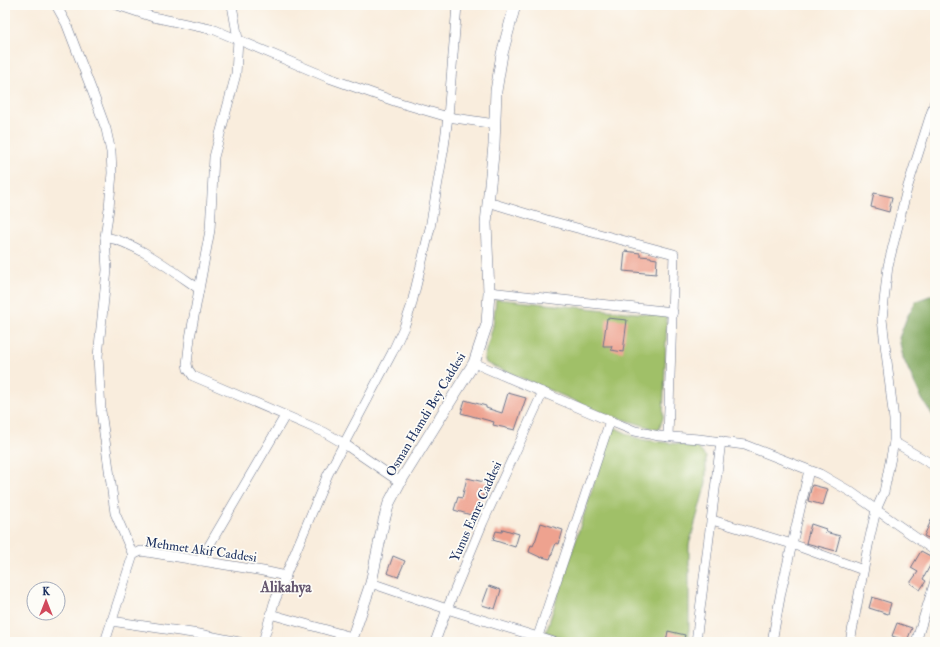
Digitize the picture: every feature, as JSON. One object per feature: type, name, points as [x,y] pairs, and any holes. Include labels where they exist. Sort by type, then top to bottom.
[{"type":"street","points":[[56,5],[66,23],[89,81],[106,129],[109,145],[112,173],[105,237],[107,270],[98,356],[101,411],[115,513],[132,555]]},
{"type":"street","points":[[117,5],[153,17],[215,30],[330,78],[397,102],[448,117],[495,124]]},
{"type":"street","points":[[232,5],[238,39],[234,82],[214,158],[211,218],[187,356],[188,369],[190,373],[197,378],[324,432],[343,442],[400,482]]},
{"type":"street","points":[[263,642],[270,614],[328,474],[343,442],[392,353],[411,307],[430,228],[448,117],[457,5]]},
{"type":"street","name":"Osman Hamdi Bey Caddesi","points":[[351,640],[370,583],[386,510],[400,482],[474,363],[487,324],[489,292],[487,257],[488,202],[494,152],[496,91],[500,64],[515,5]]},
{"type":"street","points":[[850,642],[876,510],[884,492],[894,442],[894,420],[882,319],[888,266],[907,189],[935,101]]},
{"type":"street","points":[[488,202],[547,220],[674,254],[668,437]]},
{"type":"street","points":[[105,237],[120,240],[145,254],[199,289]]},
{"type":"street","points":[[489,292],[672,312]]},
{"type":"street","points":[[474,363],[610,421],[647,434],[737,443],[755,448],[809,470],[833,481],[935,552]]},
{"type":"street","name":"Yunus Emre Caddesi","points":[[435,642],[483,522],[543,392]]},
{"type":"street","points":[[200,561],[285,416]]},
{"type":"street","points":[[538,636],[610,421]]},
{"type":"street","points":[[696,642],[722,441]]},
{"type":"street","points":[[894,442],[935,466]]},
{"type":"street","points":[[772,642],[809,470]]},
{"type":"street","points":[[712,520],[792,544],[864,570]]},
{"type":"street","name":"Mehmet Akif Caddesi","points":[[105,642],[132,555],[141,551],[286,576]]},
{"type":"street","points":[[916,642],[935,581]]},
{"type":"street","points":[[370,583],[447,609],[554,642]]},
{"type":"street","points":[[270,614],[351,640]]},
{"type":"street","points":[[111,621],[199,634],[239,642]]},
{"type":"green space","points":[[935,294],[935,419],[922,399],[903,358],[899,338],[907,317],[916,301]]},
{"type":"green space","points":[[496,299],[667,316],[663,418],[658,430],[603,413],[486,363],[484,357],[493,326]]},
{"type":"green space","points":[[614,427],[634,437],[645,440],[696,446],[706,457],[706,483],[689,545],[689,642],[573,642],[546,632],[605,449]]},
{"type":"building","points":[[874,193],[892,197],[889,212],[871,207]]},
{"type":"building","points":[[625,251],[640,253],[640,256],[657,259],[656,274],[623,271]]},
{"type":"building","points":[[607,318],[627,320],[623,352],[611,350],[612,346],[603,346]]},
{"type":"building","points":[[508,393],[526,398],[515,430],[493,425],[494,422],[461,413],[465,400],[486,406],[486,408],[502,413]]},
{"type":"building","points":[[467,478],[488,483],[477,514],[472,513],[471,515],[454,510],[458,497],[462,498]]},
{"type":"building","points":[[812,485],[828,489],[823,505],[808,501]]},
{"type":"building","points":[[935,512],[935,541],[924,536]]},
{"type":"building","points":[[541,523],[563,530],[559,544],[556,543],[550,559],[542,558],[529,552],[531,545],[533,546],[536,539]]},
{"type":"building","points":[[811,524],[826,529],[825,532],[840,536],[836,551],[806,543]]},
{"type":"building","points":[[503,529],[519,534],[515,547],[493,540],[496,531],[502,532]]},
{"type":"building","points":[[921,551],[934,558],[923,579],[926,581],[920,590],[910,583],[918,572],[911,568]]},
{"type":"building","points":[[393,556],[405,561],[398,577],[387,573]]},
{"type":"building","points":[[489,586],[501,590],[495,609],[482,605]]},
{"type":"building","points":[[872,597],[891,603],[888,614],[869,608]]},
{"type":"building","points":[[897,623],[912,628],[907,641],[892,636]]},
{"type":"building","points":[[668,631],[685,635],[683,642],[666,642]]},
{"type":"district","name":"Alikahya","points":[[286,587]]}]
